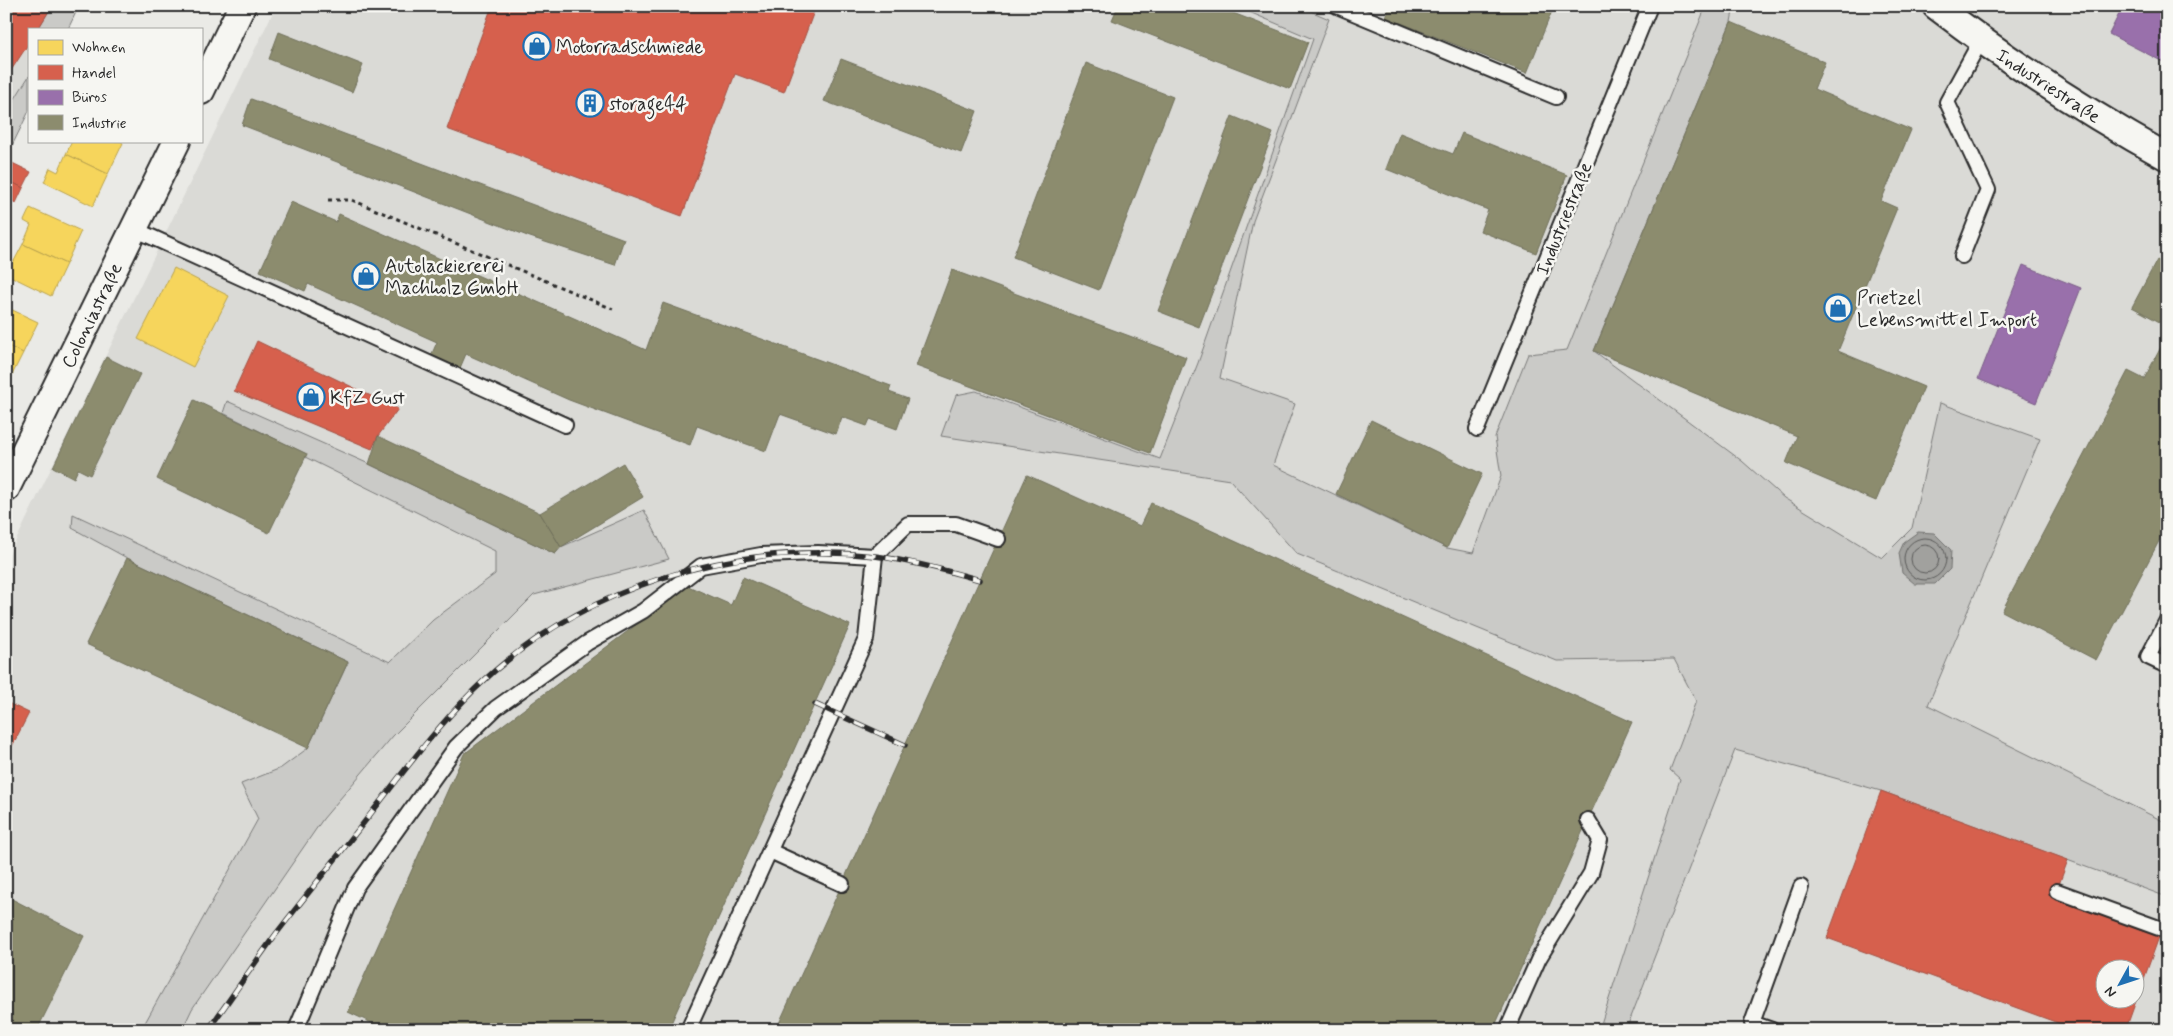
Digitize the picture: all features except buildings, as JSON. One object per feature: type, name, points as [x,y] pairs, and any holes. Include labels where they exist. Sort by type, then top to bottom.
[{"type":"street","points":[[202,89],[242,6]]},
{"type":"street","name":"Industriestraße","points":[[1936,6],[1981,40],[2104,122],[2167,156]]},
{"type":"street","name":"Coloniastraße","points":[[6,489],[177,142]]},
{"type":"lane","points":[[1337,6],[1556,97]]},
{"type":"lane","name":"Industriestraße","points":[[1476,429],[1650,6]]},
{"type":"lane","points":[[1962,256],[1988,190],[1947,102],[1981,40]]},
{"type":"lane","points":[[134,229],[565,425]]},
{"type":"lane","points":[[688,1030],[866,639],[874,556],[908,524],[956,524],[998,539]]},
{"type":"lane","points":[[296,1030],[355,888],[456,747],[496,708],[587,643],[643,611],[702,566],[761,555],[818,553],[874,556]]},
{"type":"lane","points":[[2167,620],[2148,657],[2167,666]]},
{"type":"lane","points":[[1507,1030],[1539,958],[1591,873],[1600,840],[1588,820]]},
{"type":"lane","points":[[770,851],[842,884]]},
{"type":"lane","points":[[1772,1030],[1752,1023],[1801,887]]},
{"type":"lane","points":[[2057,890],[2167,931]]},
{"type":"path","points":[[328,200],[352,200],[613,308]]},
{"type":"shaded area","points":[[6,6],[79,6],[68,28],[28,28],[28,113],[6,158]]},
{"type":"shaded area","points":[[42,6],[79,6],[68,28],[39,28],[49,11]]},
{"type":"shaded area","points":[[276,6],[2167,6],[2167,1030],[6,1030],[6,561]]},
{"type":"shaded area","points":[[1235,6],[1299,6],[1329,19],[1253,221],[1220,378],[1295,404],[1273,465],[1447,548],[1473,553],[1501,476],[1495,437],[1528,354],[1567,350],[1706,6],[1734,6],[1731,22],[1594,351],[1742,461],[1784,498],[1882,558],[1912,528],[1940,403],[2040,439],[1928,705],[2167,823],[2167,897],[1881,791],[1735,750],[1626,1030],[1599,1030],[1680,779],[1670,770],[1696,701],[1674,659],[1557,661],[1297,554],[1230,480],[941,436],[956,395],[976,391],[1160,459],[1198,363],[1313,39]]},
{"type":"shaded area","points":[[28,78],[28,113],[6,158],[6,113]]},
{"type":"shaded area","points":[[227,401],[369,464],[555,554],[561,547],[644,510],[669,559],[534,595],[393,736],[323,819],[192,1009],[182,1030],[141,1030],[258,819],[241,784],[281,768],[308,748],[348,662],[127,558],[72,528],[73,514],[390,662],[433,620],[495,574],[495,551],[305,457],[306,454],[223,413]]},
{"type":"water","points":[[1918,532],[1934,533],[1951,550],[1950,569],[1935,584],[1915,584],[1902,573],[1899,553],[1904,542]]},
{"type":"railway","points":[[208,1030],[276,934],[443,723],[474,690],[515,654],[560,624],[609,599],[659,579],[712,564],[766,556],[821,553],[875,556],[902,560],[980,580]]},
{"type":"railway","points":[[815,704],[905,745]]},
{"type":"place","name":"Motorradschmiede","points":[[537,46]]},
{"type":"place","name":"storage44","points":[[590,103]]},
{"type":"place","name":"Autolackiererei Machholz GmbH","points":[[366,276]]},
{"type":"place","name":"Prietzel Lebensmittel Import","points":[[1838,308]]},
{"type":"place","name":"KfZ Gust","points":[[311,397]]}]
